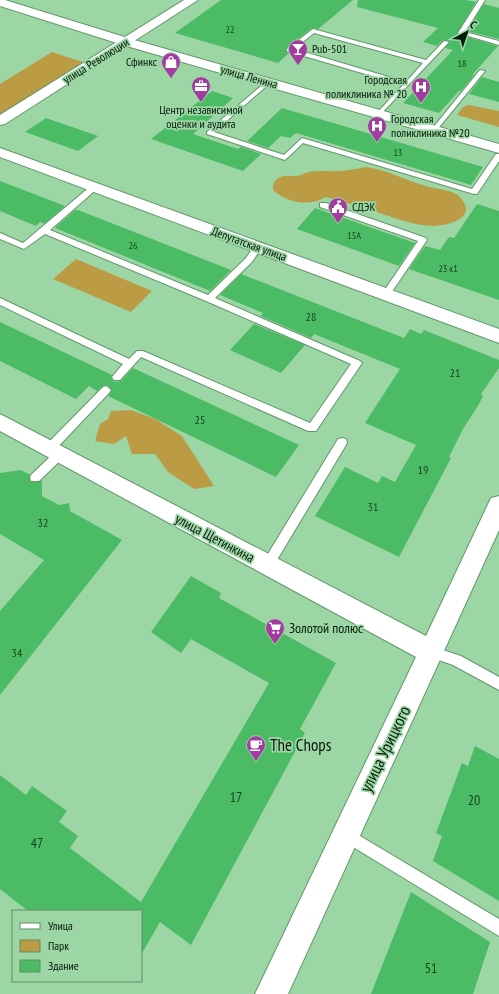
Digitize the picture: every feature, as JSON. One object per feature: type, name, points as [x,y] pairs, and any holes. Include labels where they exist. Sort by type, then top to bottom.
[{"type":"street","name":"улица Революции","points":[[0,121],[192,0]]},
{"type":"street","name":"улица Ленина","points":[[0,2],[127,42],[499,149]]},
{"type":"street","name":"Депутатская улица","points":[[0,152],[499,336]]},
{"type":"street","name":"улица Щетинкина","points":[[0,422],[267,566],[431,652]]},
{"type":"street","name":"улица Урицкого","points":[[272,994],[344,834],[499,505]]},
{"type":"lane","points":[[482,0],[461,33],[499,43]]},
{"type":"lane","points":[[407,84],[289,50],[313,31],[427,62]]},
{"type":"lane","points":[[379,114],[446,42]]},
{"type":"lane","points":[[434,130],[482,71]]},
{"type":"lane","points":[[268,82],[209,133],[285,158],[302,140],[474,192],[499,156]]},
{"type":"lane","points":[[0,236],[24,246],[44,231],[95,187]]},
{"type":"lane","points":[[323,205],[423,240],[386,294]]},
{"type":"lane","points":[[44,231],[209,298],[357,363],[312,428],[140,353],[117,377]]},
{"type":"lane","points":[[209,298],[249,260],[258,247]]},
{"type":"lane","points":[[0,301],[129,363]]},
{"type":"lane","points":[[35,478],[55,451],[106,390]]},
{"type":"lane","points":[[267,566],[342,442]]},
{"type":"lane","points":[[431,652],[456,660],[499,684]]},
{"type":"lane","points":[[344,834],[499,928]]},
{"type":"green space","points":[[52,52],[83,62],[0,115],[0,84]]},
{"type":"green space","points":[[469,105],[499,111],[499,127],[457,115],[463,107]]},
{"type":"green space","points":[[366,167],[382,170],[418,184],[454,193],[459,196],[466,206],[464,215],[457,220],[442,225],[435,226],[416,224],[326,197],[306,203],[292,201],[273,190],[275,181],[283,176],[298,176],[313,171],[343,171]]},
{"type":"green space","points":[[76,259],[152,291],[131,312],[53,279]]},
{"type":"green space","points":[[131,410],[155,419],[182,436],[214,486],[194,489],[168,472],[155,454],[132,454],[126,436],[114,444],[95,441],[100,424],[108,419],[111,411]]},
{"type":"building","points":[[221,0],[353,0],[318,29],[312,28],[286,48],[286,52],[289,53],[278,63],[175,33]]},
{"type":"building","points":[[358,0],[466,0],[476,2],[457,34],[498,46],[473,74],[474,75],[461,91],[459,91],[439,113],[403,103],[453,50],[445,48],[450,41],[443,40],[437,46],[423,42],[438,28],[357,7]]},
{"type":"building","points":[[484,4],[499,8],[499,39],[467,31]]},
{"type":"building","points":[[482,77],[499,82],[499,102],[469,94]]},
{"type":"building","points":[[212,91],[233,98],[193,134],[238,149],[241,147],[261,154],[243,171],[151,139]]},
{"type":"building","points":[[282,108],[483,167],[471,185],[296,133],[290,138],[281,136],[268,148],[247,141]]},
{"type":"building","points":[[46,118],[98,136],[78,151],[25,132]]},
{"type":"building","points":[[0,181],[65,206],[44,224],[40,222],[36,226],[0,211]]},
{"type":"building","points":[[477,204],[499,211],[499,300],[409,269],[425,246],[440,250],[449,237],[454,238]]},
{"type":"building","points":[[315,208],[415,243],[399,266],[297,229]]},
{"type":"building","points":[[75,210],[231,270],[210,291],[55,228]]},
{"type":"building","points":[[241,274],[404,338],[410,329],[421,334],[424,330],[499,360],[499,368],[481,394],[483,396],[479,404],[463,429],[449,457],[451,458],[399,557],[315,516],[345,467],[378,483],[382,476],[395,482],[416,445],[365,423],[400,369],[314,334],[311,338],[261,316],[263,313],[220,295]]},
{"type":"building","points":[[0,322],[112,375],[111,378],[114,382],[121,381],[133,368],[299,445],[276,477],[108,396],[112,390],[107,385],[103,386],[97,391],[89,386],[76,399],[0,361]]},
{"type":"building","points":[[254,324],[305,345],[281,373],[230,350]]},
{"type":"building","points":[[21,470],[30,475],[30,482],[42,481],[42,496],[59,505],[69,503],[70,511],[122,540],[0,695],[0,611],[44,560],[0,534],[0,473]]},
{"type":"building","points":[[191,576],[221,593],[219,598],[336,663],[300,729],[305,733],[191,945],[160,922],[142,953],[142,910],[27,910],[0,889],[0,775],[26,795],[32,786],[67,811],[59,822],[78,836],[70,848],[141,902],[269,683],[191,639],[181,653],[151,632]]},
{"type":"building","points":[[475,746],[499,759],[499,901],[433,861],[442,836],[436,833],[462,763],[468,766]]},
{"type":"building","points":[[411,892],[490,942],[473,994],[371,994]]},
{"type":"place","name":"Pub-501","points":[[298,66]]},
{"type":"place","name":"Сфинкс","points":[[171,79]]},
{"type":"place","name":"Центр независимой оценки и аудита","points":[[201,103]]},
{"type":"place","name":"Городская поликлиника № 20","points":[[421,104]]},
{"type":"place","name":"Городская поликлиника №20","points":[[377,143]]},
{"type":"place","name":"СДЭК","points":[[338,224]]},
{"type":"place","name":"Золотой полюс","points":[[275,645]]},
{"type":"place","name":"The Chops","points":[[256,762]]}]
